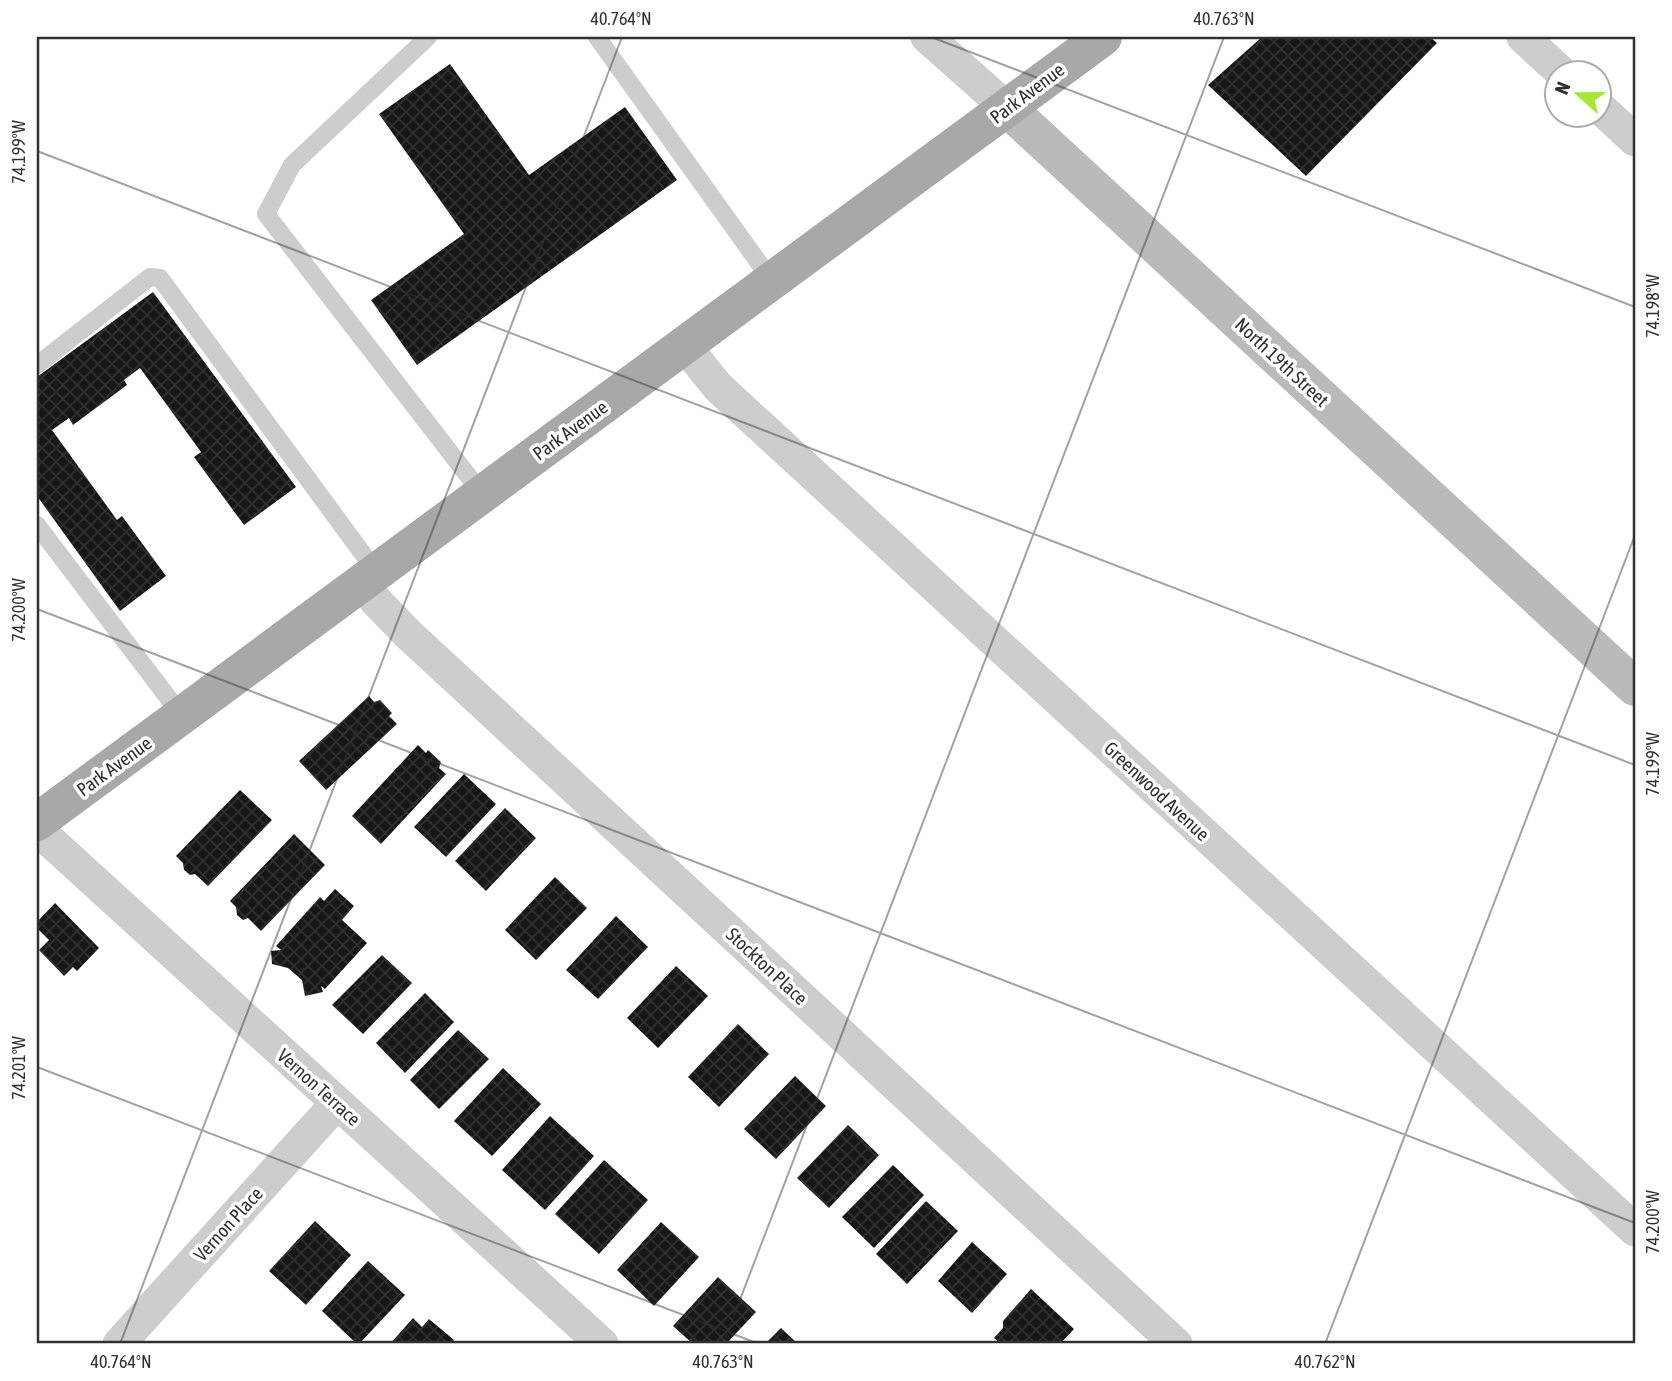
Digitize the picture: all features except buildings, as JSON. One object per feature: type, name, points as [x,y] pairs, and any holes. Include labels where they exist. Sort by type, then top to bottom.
[{"type":"main road","name":"Park Avenue","points":[[37,822],[1103,37]]},
{"type":"street","name":"North 19th Street","points":[[928,37],[1635,687]]},
{"type":"street","points":[[1523,37],[1548,60]]},
{"type":"street","points":[[1612,119],[1635,140]]},
{"type":"street","name":"Greenwood Avenue","points":[[685,346],[718,387],[1635,1230]]},
{"type":"street","name":"Stockton Place","points":[[370,578],[376,601],[408,634],[1176,1344]]},
{"type":"street","name":"Vernon Terrace","points":[[37,829],[602,1344]]},
{"type":"street","name":"Vernon Place","points":[[119,1344],[337,1103]]},
{"type":"lane","points":[[428,37],[292,165],[266,214],[482,495]]},
{"type":"lane","points":[[597,37],[772,281]]},
{"type":"lane","points":[[37,365],[150,277],[160,278],[370,578]]},
{"type":"lane","points":[[37,525],[182,716]]}]
